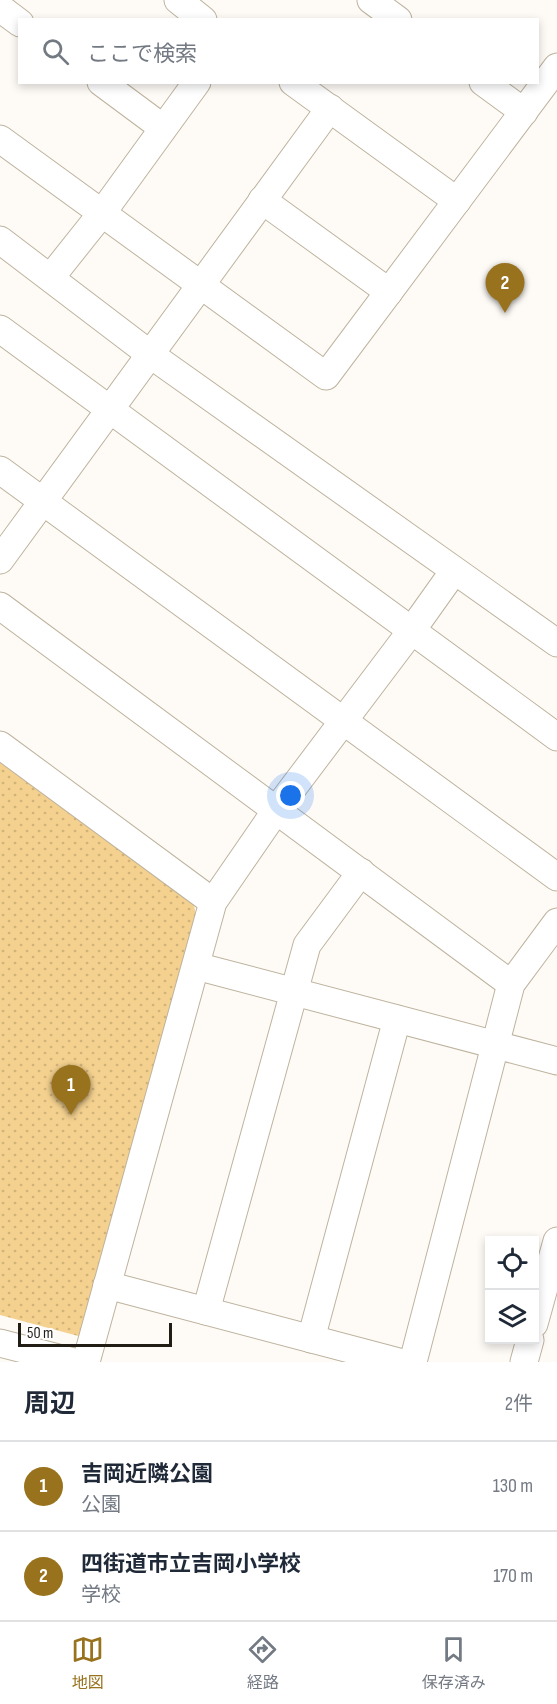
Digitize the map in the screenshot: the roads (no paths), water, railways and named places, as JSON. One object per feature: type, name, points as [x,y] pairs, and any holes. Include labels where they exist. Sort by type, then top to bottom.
[{"type":"street","points":[[178,0],[200,18]]},
{"type":"street","points":[[371,0],[395,18]]},
{"type":"street","points":[[0,8],[18,22]]},
{"type":"street","points":[[0,139],[326,376],[557,67]]},
{"type":"street","points":[[104,84],[163,128]]},
{"type":"street","points":[[51,277],[102,213],[196,84]]},
{"type":"street","points":[[296,84],[457,201]]},
{"type":"street","points":[[486,84],[524,112]]},
{"type":"street","points":[[0,560],[330,108]]},
{"type":"street","points":[[262,200],[389,292]]},
{"type":"street","points":[[0,240],[151,355],[557,644]]},
{"type":"street","points":[[0,329],[557,737]]},
{"type":"street","points":[[0,470],[557,877]]},
{"type":"street","points":[[86,1362],[213,902],[277,809],[454,571]]},
{"type":"street","points":[[0,606],[511,984]]},
{"type":"street","points":[[0,745],[213,902]]},
{"type":"street","points":[[206,1311],[307,945],[361,872]]},
{"type":"street","points":[[413,1362],[511,984],[557,922]]},
{"type":"street","points":[[196,966],[557,1060]]},
{"type":"street","points":[[311,1339],[397,1019]]},
{"type":"street","points":[[539,1306],[557,1241]]},
{"type":"street","points":[[107,1285],[399,1362]]},
{"type":"street","points":[[0,1342],[74,1362]]},
{"type":"street","points":[[524,1362],[529,1344]]},
{"type":"place","name":"四街道市立吉岡小学校","points":[[505,313]]},
{"type":"place","name":"吉岡近隣公園","points":[[71,1115]]}]
